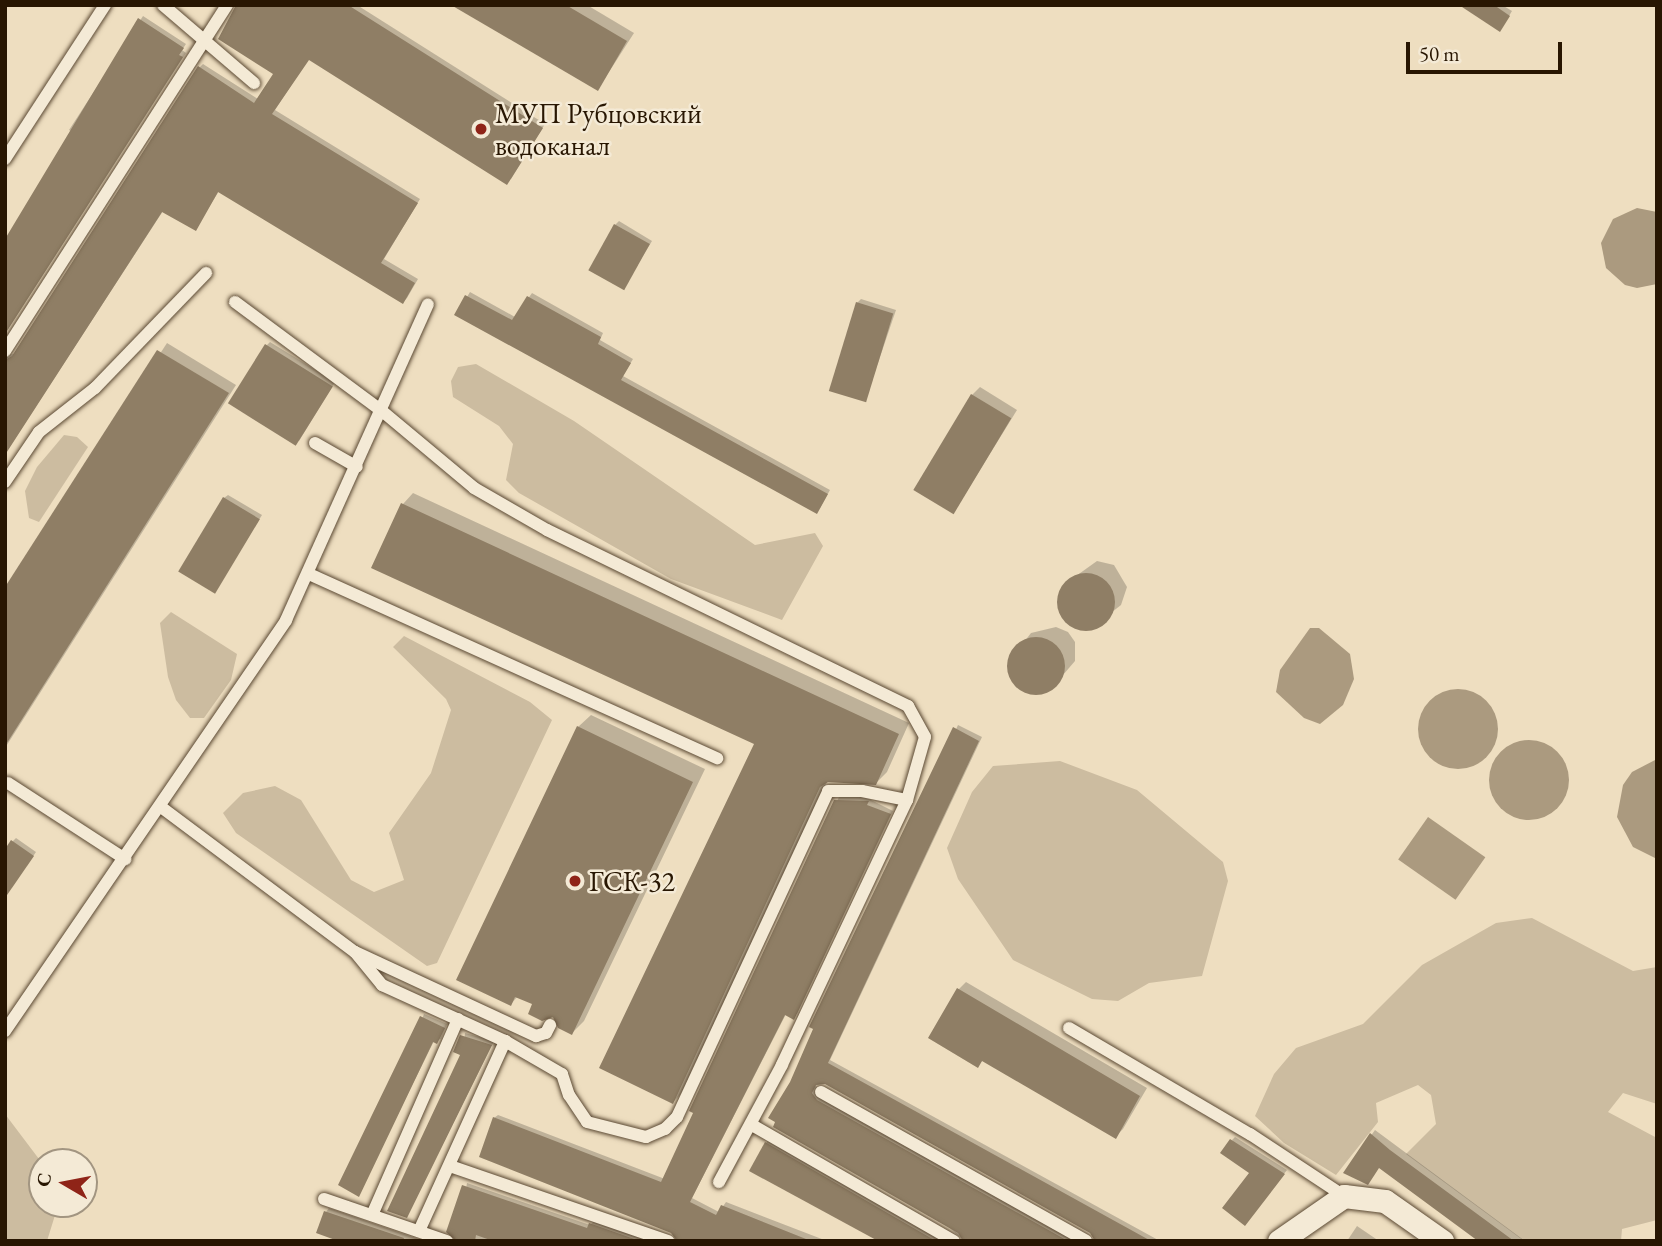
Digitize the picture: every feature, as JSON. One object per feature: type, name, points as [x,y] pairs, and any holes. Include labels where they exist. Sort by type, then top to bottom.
[{"type":"street","points":[[1284,1240],[1345,1196],[1384,1201],[1443,1241]]},
{"type":"lane","points":[[5,159],[105,5]]},
{"type":"lane","points":[[163,5],[205,38],[254,83]]},
{"type":"lane","points":[[5,351],[227,5]]},
{"type":"lane","points":[[5,482],[39,432],[95,388],[206,273]]},
{"type":"lane","points":[[235,302],[382,411],[474,488],[547,530],[908,706],[925,737],[906,800],[752,1125],[719,1182]]},
{"type":"lane","points":[[5,1031],[161,807],[286,620],[309,575],[428,304]]},
{"type":"lane","points":[[315,443],[357,467]]},
{"type":"lane","points":[[309,575],[718,758]]},
{"type":"lane","points":[[8,783],[125,859]]},
{"type":"lane","points":[[355,952],[382,985],[505,1041],[562,1074],[569,1096],[587,1122],[646,1138],[665,1129],[677,1116],[828,791],[862,791],[906,800]]},
{"type":"lane","points":[[161,807],[355,952],[536,1036],[546,1033],[550,1025]]},
{"type":"lane","points":[[372,1215],[458,1019]]},
{"type":"lane","points":[[1069,1028],[1250,1134],[1345,1196]]},
{"type":"lane","points":[[419,1231],[505,1041]]},
{"type":"lane","points":[[821,1092],[1086,1241]]},
{"type":"lane","points":[[752,1125],[954,1241]]},
{"type":"lane","points":[[450,1166],[668,1241]]},
{"type":"lane","points":[[324,1199],[447,1241]]},
{"type":"shaded area","points":[[1637,208],[1657,212],[1657,284],[1637,288],[1625,285],[1606,268],[1601,243],[1613,219]]},
{"type":"shaded area","points":[[476,364],[574,421],[755,545],[815,533],[823,546],[782,620],[671,579],[519,493],[506,480],[513,444],[499,426],[453,397],[451,381],[458,367]]},
{"type":"shaded area","points":[[64,435],[77,437],[88,447],[39,522],[29,518],[25,491],[37,467]]},
{"type":"shaded area","points":[[171,612],[237,654],[231,680],[204,718],[190,718],[176,700],[168,677],[160,623]]},
{"type":"shaded area","points":[[1310,628],[1319,628],[1350,654],[1354,679],[1343,705],[1320,724],[1304,718],[1276,692],[1280,670]]},
{"type":"shaded area","points":[[404,636],[530,702],[552,720],[437,963],[427,966],[236,833],[223,813],[243,793],[275,786],[301,800],[351,880],[374,892],[404,880],[389,833],[431,773],[451,710],[446,699],[393,647]]},
{"type":"shaded area","points":[[1458,689],[1473,692],[1486,701],[1495,714],[1498,729],[1495,744],[1486,757],[1473,766],[1458,769],[1443,766],[1430,757],[1421,744],[1418,729],[1421,714],[1430,701],[1443,692]]},
{"type":"shaded area","points":[[1529,740],[1544,743],[1557,752],[1566,765],[1569,780],[1566,795],[1557,808],[1544,817],[1529,820],[1514,817],[1501,808],[1492,795],[1489,780],[1492,765],[1501,752],[1514,743]]},
{"type":"shaded area","points":[[1657,759],[1657,859],[1633,847],[1617,817],[1623,785],[1632,772]]},
{"type":"shaded area","points":[[1060,761],[1137,790],[1223,862],[1228,881],[1202,976],[1149,983],[1118,1001],[1092,999],[1013,960],[958,879],[947,848],[972,792],[993,766]]},
{"type":"shaded area","points":[[1428,817],[1485,857],[1456,900],[1398,860]]},
{"type":"shaded area","points":[[1532,918],[1633,971],[1657,967],[1657,1104],[1623,1093],[1608,1112],[1657,1138],[1657,1220],[1622,1229],[1621,1241],[1524,1241],[1406,1154],[1436,1124],[1431,1095],[1418,1085],[1376,1103],[1378,1122],[1336,1175],[1284,1143],[1255,1116],[1274,1074],[1296,1048],[1363,1024],[1422,965],[1496,923]]},
{"type":"shaded area","points":[[5,1114],[31,1148],[28,1148],[28,1218],[54,1218],[47,1241],[5,1241]]},
{"type":"building","points":[[236,5],[348,5],[543,128],[507,185],[309,60],[272,114],[418,203],[381,263],[415,283],[403,304],[218,192],[196,231],[162,212],[5,455],[5,360],[12,356],[198,66],[254,103],[273,74],[218,39]]},
{"type":"building","points":[[451,5],[566,5],[627,41],[598,91]]},
{"type":"building","points":[[1459,5],[1494,5],[1510,16],[1500,32]]},
{"type":"building","points":[[138,18],[184,48],[179,55],[183,57],[5,334],[5,239]]},
{"type":"building","points":[[614,224],[650,244],[624,290],[588,270]]},
{"type":"building","points":[[465,295],[512,320],[527,296],[601,337],[598,344],[631,363],[621,380],[828,494],[817,514],[454,315]]},
{"type":"building","points":[[856,302],[893,313],[866,402],[829,391]]},
{"type":"building","points":[[265,344],[333,386],[296,446],[228,403]]},
{"type":"building","points":[[157,350],[229,393],[5,746],[5,587]]},
{"type":"building","points":[[971,394],[1011,418],[954,514],[913,490]]},
{"type":"building","points":[[223,497],[260,519],[215,594],[178,572]]},
{"type":"building","points":[[401,503],[899,734],[876,785],[828,782],[820,787],[673,1104],[599,1068],[754,744],[371,568]]},
{"type":"building","points":[[1086,573],[1097,575],[1110,586],[1115,602],[1113,613],[1102,626],[1086,631],[1075,629],[1062,618],[1057,602],[1059,591],[1070,578]]},
{"type":"building","points":[[1036,637],[1047,639],[1060,650],[1065,666],[1063,677],[1052,690],[1036,695],[1025,693],[1012,682],[1007,666],[1009,655],[1020,642]]},
{"type":"building","name":"ГСК-32","points":[[577,726],[693,782],[572,1035],[558,1028],[553,1017],[542,1021],[528,1014],[532,1004],[515,997],[511,1006],[456,980]]},
{"type":"building","points":[[953,727],[979,741],[828,1063],[1151,1241],[1095,1241],[1090,1233],[825,1084],[816,1085],[812,1093],[817,1100],[1068,1241],[963,1241],[958,1233],[773,1127],[775,1122],[768,1118],[790,1082],[813,1029],[809,1027]]},
{"type":"building","points":[[834,800],[869,801],[867,805],[891,814],[794,1020],[785,1015],[690,1202],[716,1215],[721,1205],[811,1241],[677,1241],[671,1233],[479,1157],[493,1117],[661,1182],[693,1113],[689,1111]]},
{"type":"building","points":[[11,840],[34,856],[5,898],[5,849]]},
{"type":"building","points":[[957,988],[1140,1096],[1116,1139],[982,1061],[978,1068],[928,1038]]},
{"type":"building","points":[[420,1016],[445,1028],[437,1044],[433,1042],[359,1197],[338,1185]]},
{"type":"building","points":[[460,1035],[492,1045],[407,1218],[387,1211],[460,1055],[453,1052]]},
{"type":"building","points":[[1370,1133],[1514,1241],[1478,1241],[1379,1168],[1368,1185],[1343,1173]]},
{"type":"building","points":[[1230,1139],[1285,1174],[1245,1226],[1222,1208],[1249,1173],[1220,1153]]},
{"type":"building","points":[[765,1142],[936,1241],[878,1241],[749,1171]]},
{"type":"building","points":[[462,1185],[587,1228],[589,1223],[640,1241],[493,1241],[476,1235],[475,1241],[456,1241],[446,1232]]},
{"type":"building","points":[[324,1211],[404,1238],[403,1241],[338,1241],[316,1233]]},
{"type":"place","name":"МУП Рубцовский водоканал","points":[[481,129]]},
{"type":"place","name":"ГСК-32","points":[[575,881]]}]
